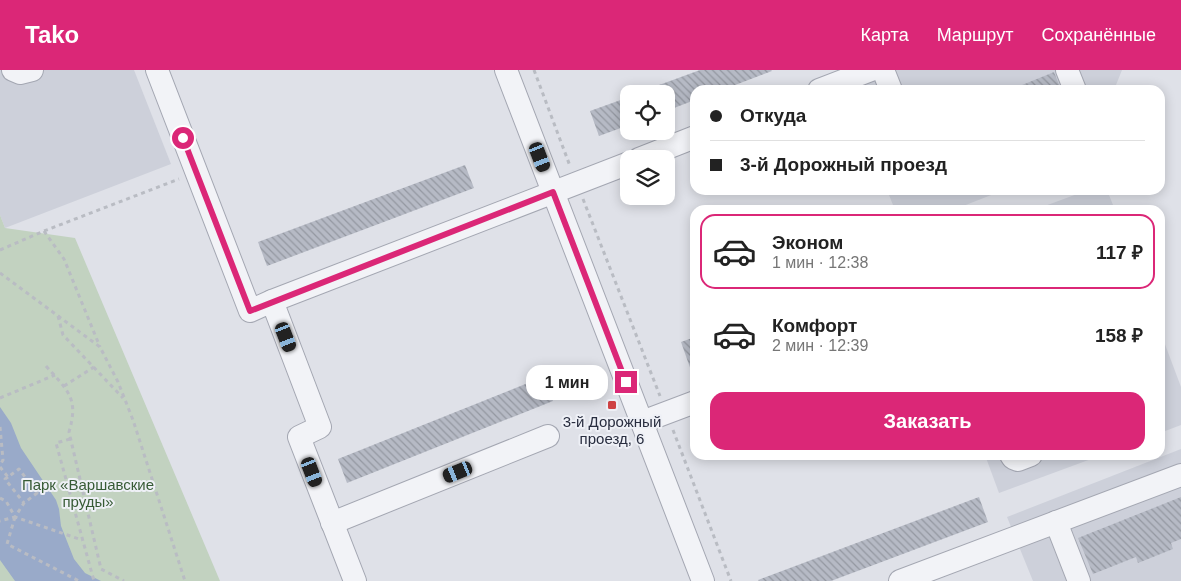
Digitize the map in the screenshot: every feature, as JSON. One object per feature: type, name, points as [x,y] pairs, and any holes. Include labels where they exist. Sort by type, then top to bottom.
[{"type":"street","points":[[12,70],[20,73],[32,70]]},
{"type":"street","points":[[156,70],[250,311],[620,166]]},
{"type":"street","points":[[506,70],[703,581]]},
{"type":"street","points":[[832,85],[871,70]]},
{"type":"street","points":[[883,70],[889,85]]},
{"type":"street","points":[[1067,70],[1073,85]]},
{"type":"street","points":[[663,150],[690,140]]},
{"type":"street","points":[[272,301],[320,427],[300,437],[355,581]]},
{"type":"street","points":[[642,422],[690,404]]},
{"type":"street","points":[[332,523],[548,436]]},
{"type":"street","points":[[900,581],[1181,475]]},
{"type":"street","points":[[1056,522],[1079,581]]},
{"type":"path","points":[[534,70],[731,581]]},
{"type":"path","points":[[0,250],[196,172]]},
{"type":"path","points":[[44,231],[64,259],[100,347],[126,400],[185,581]]},
{"type":"path","points":[[0,273],[100,347]]},
{"type":"path","points":[[58,316],[63,335],[126,400]]},
{"type":"path","points":[[46,366],[71,395],[74,416],[69,432],[70,439],[101,568],[124,581]]},
{"type":"path","points":[[64,386],[94,367]]},
{"type":"path","points":[[0,398],[55,376]]},
{"type":"path","points":[[0,427],[3,460],[0,466],[8,477]]},
{"type":"path","points":[[70,439],[56,443],[94,581]]},
{"type":"path","points":[[24,503],[5,479],[18,469],[37,493],[24,503],[15,517],[7,544],[79,581]]},
{"type":"path","points":[[0,498],[6,501],[15,517]]},
{"type":"path","points":[[0,521],[15,517],[82,540]]},
{"type":"shaded area","points":[[0,70],[134,70],[171,164],[5,228],[0,215]]},
{"type":"shaded area","points":[[840,70],[1122,70],[1116,85],[846,85]]},
{"type":"shaded area","points":[[889,195],[991,195],[966,205],[893,205]]},
{"type":"shaded area","points":[[1074,195],[1109,195],[1113,205],[1048,205]]},
{"type":"shaded area","points":[[1165,344],[1181,387],[1181,425],[1165,431]]},
{"type":"shaded area","points":[[1181,449],[1181,581],[1033,581],[1007,517],[1153,460],[1165,460],[1165,455]]},
{"type":"shaded area","points":[[987,460],[1088,460],[999,493]]},
{"type":"green space","name":"Парк «Варшавские пруды»","points":[[0,215],[5,228],[75,238],[220,581],[0,581]]},
{"type":"water","points":[[0,407],[11,423],[21,448],[56,500],[61,526],[74,559],[85,573],[101,581],[15,581],[0,560]]},
{"type":"building","points":[[700,70],[772,71],[735,85],[690,85],[690,102],[675,108],[675,85],[659,85]]},
{"type":"building","points":[[1054,72],[1059,85],[1022,85]]},
{"type":"building","points":[[620,100],[620,128],[599,136],[590,111]]},
{"type":"building","points":[[465,165],[474,188],[267,266],[258,242]]},
{"type":"building","points":[[690,339],[690,368],[681,342]]},
{"type":"building","points":[[543,377],[553,401],[347,483],[338,459]]},
{"type":"building","points":[[979,497],[988,522],[831,581],[758,580]]},
{"type":"building","points":[[1181,497],[1181,539],[1171,543],[1173,549],[1138,563],[1136,557],[1093,574],[1078,538]]},
{"type":"place","name":"3-й Дорожный проезд, 6","points":[[612,405]]},
{"type":"route","points":[[183,138],[250,311],[553,192],[626,382]]}]
